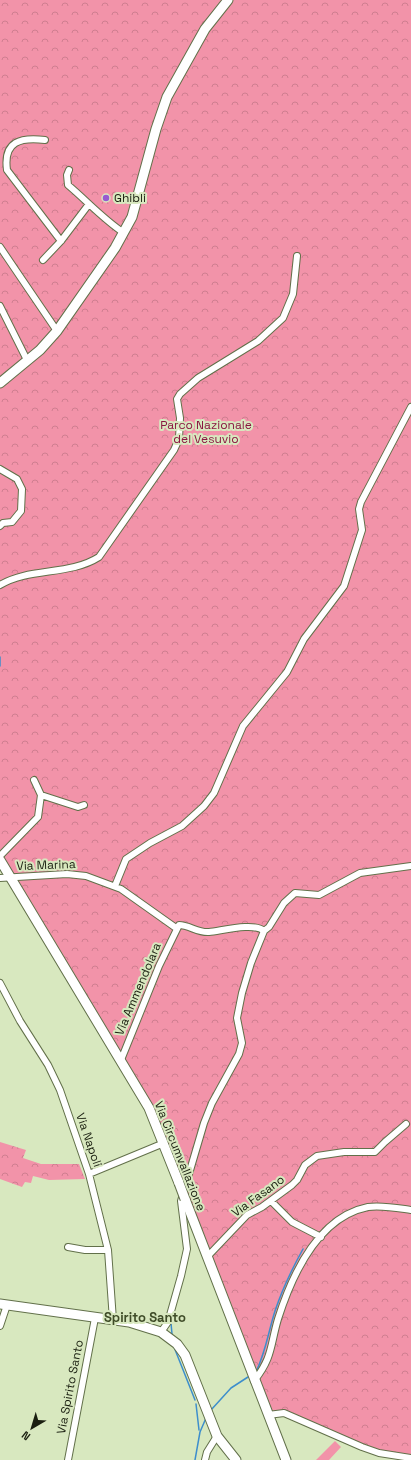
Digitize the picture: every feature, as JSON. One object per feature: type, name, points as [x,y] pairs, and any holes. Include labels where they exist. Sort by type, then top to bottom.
[{"type":"street","points":[[0,383],[28,360],[57,331],[105,263],[124,233],[138,199],[156,129],[168,97],[206,29],[228,0]]},
{"type":"street","points":[[45,140],[30,138],[13,144],[6,155],[7,170],[61,241]]},
{"type":"street","points":[[69,170],[67,175],[68,185],[109,223],[124,233]]},
{"type":"street","points":[[43,260],[61,241],[89,204]]},
{"type":"street","points":[[0,247],[57,331]]},
{"type":"street","points":[[0,585],[11,578],[56,572],[89,563],[99,557],[174,450],[179,439],[180,418],[177,399],[180,394],[198,378],[258,341],[283,318],[293,294],[297,256]]},
{"type":"street","points":[[0,306],[28,360]]},
{"type":"street","points":[[264,931],[261,928],[245,928],[201,933],[183,925],[176,928],[132,896],[115,886],[123,865],[132,853],[182,826],[204,806],[214,792],[243,726],[287,672],[304,639],[338,596],[344,586],[362,530],[358,509],[411,407]]},
{"type":"street","points":[[0,469],[19,482],[22,488],[22,502],[20,514],[12,522],[3,523],[0,526]]},
{"type":"street","points":[[0,856],[38,816],[40,795],[34,780]]},
{"type":"street","points":[[40,795],[78,807],[84,805]]},
{"type":"street","name":"Via Circumvallazione","points":[[0,860],[149,1108],[286,1460]]},
{"type":"street","points":[[161,1332],[168,1322],[187,1249],[181,1201],[212,1102],[239,1054],[242,1043],[237,1018],[250,963],[264,931],[269,927],[284,903],[295,893],[319,895],[360,873],[411,866]]},
{"type":"street","name":"Via Marina","points":[[0,878],[82,875],[115,886]]},
{"type":"street","name":"Via Ammendolara","points":[[121,1060],[176,928]]},
{"type":"street","name":"Via Napoli","points":[[0,983],[48,1065],[60,1090],[89,1174],[108,1250],[113,1320]]},
{"type":"street","name":"Via Fasano","points":[[207,1257],[247,1214],[271,1201],[297,1180],[305,1165],[317,1156],[344,1152],[375,1152],[406,1124]]},
{"type":"street","points":[[89,1174],[164,1144]]},
{"type":"street","points":[[271,1201],[292,1222],[321,1237]]},
{"type":"street","points":[[254,1381],[264,1369],[269,1358],[278,1321],[289,1287],[306,1256],[321,1237],[339,1220],[368,1207],[390,1207],[411,1210]]},
{"type":"street","points":[[68,1247],[85,1250],[108,1250]]},
{"type":"street","points":[[0,1326],[4,1304],[129,1322],[161,1332],[177,1344],[185,1355],[217,1436],[236,1460]]},
{"type":"street","name":"Via Spirito Santo","points":[[68,1460],[95,1318]]},
{"type":"street","points":[[268,1415],[284,1413],[379,1453],[411,1458]]},
{"type":"street","points":[[205,1460],[207,1452],[217,1436]]},
{"type":"green space","name":"Parco Nazionale del Vesuvio","points":[[0,0],[411,0],[411,1459],[373,1453],[260,1405],[145,1104],[0,863]]},
{"type":"green space","points":[[0,1142],[26,1150],[23,1158],[41,1164],[79,1164],[85,1179],[49,1180],[33,1176],[31,1183],[25,1182],[22,1187],[0,1179]]},
{"type":"green space","points":[[335,1441],[341,1447],[329,1460],[316,1460]]},
{"type":"waterway","points":[[0,657],[0,666]]},
{"type":"waterway","points":[[256,1372],[265,1349],[278,1303],[303,1249]]},
{"type":"waterway","points":[[171,1323],[172,1334]]},
{"type":"waterway","points":[[174,1347],[195,1400]]},
{"type":"waterway","points":[[211,1410],[231,1388],[248,1377]]},
{"type":"waterway","points":[[196,1404],[199,1430]]},
{"type":"waterway","points":[[195,1460],[200,1432],[206,1418]]},
{"type":"place","name":"Ghibli","points":[[106,198]]},
{"type":"district","name":"Spirito Santo","points":[[145,1317]]}]
